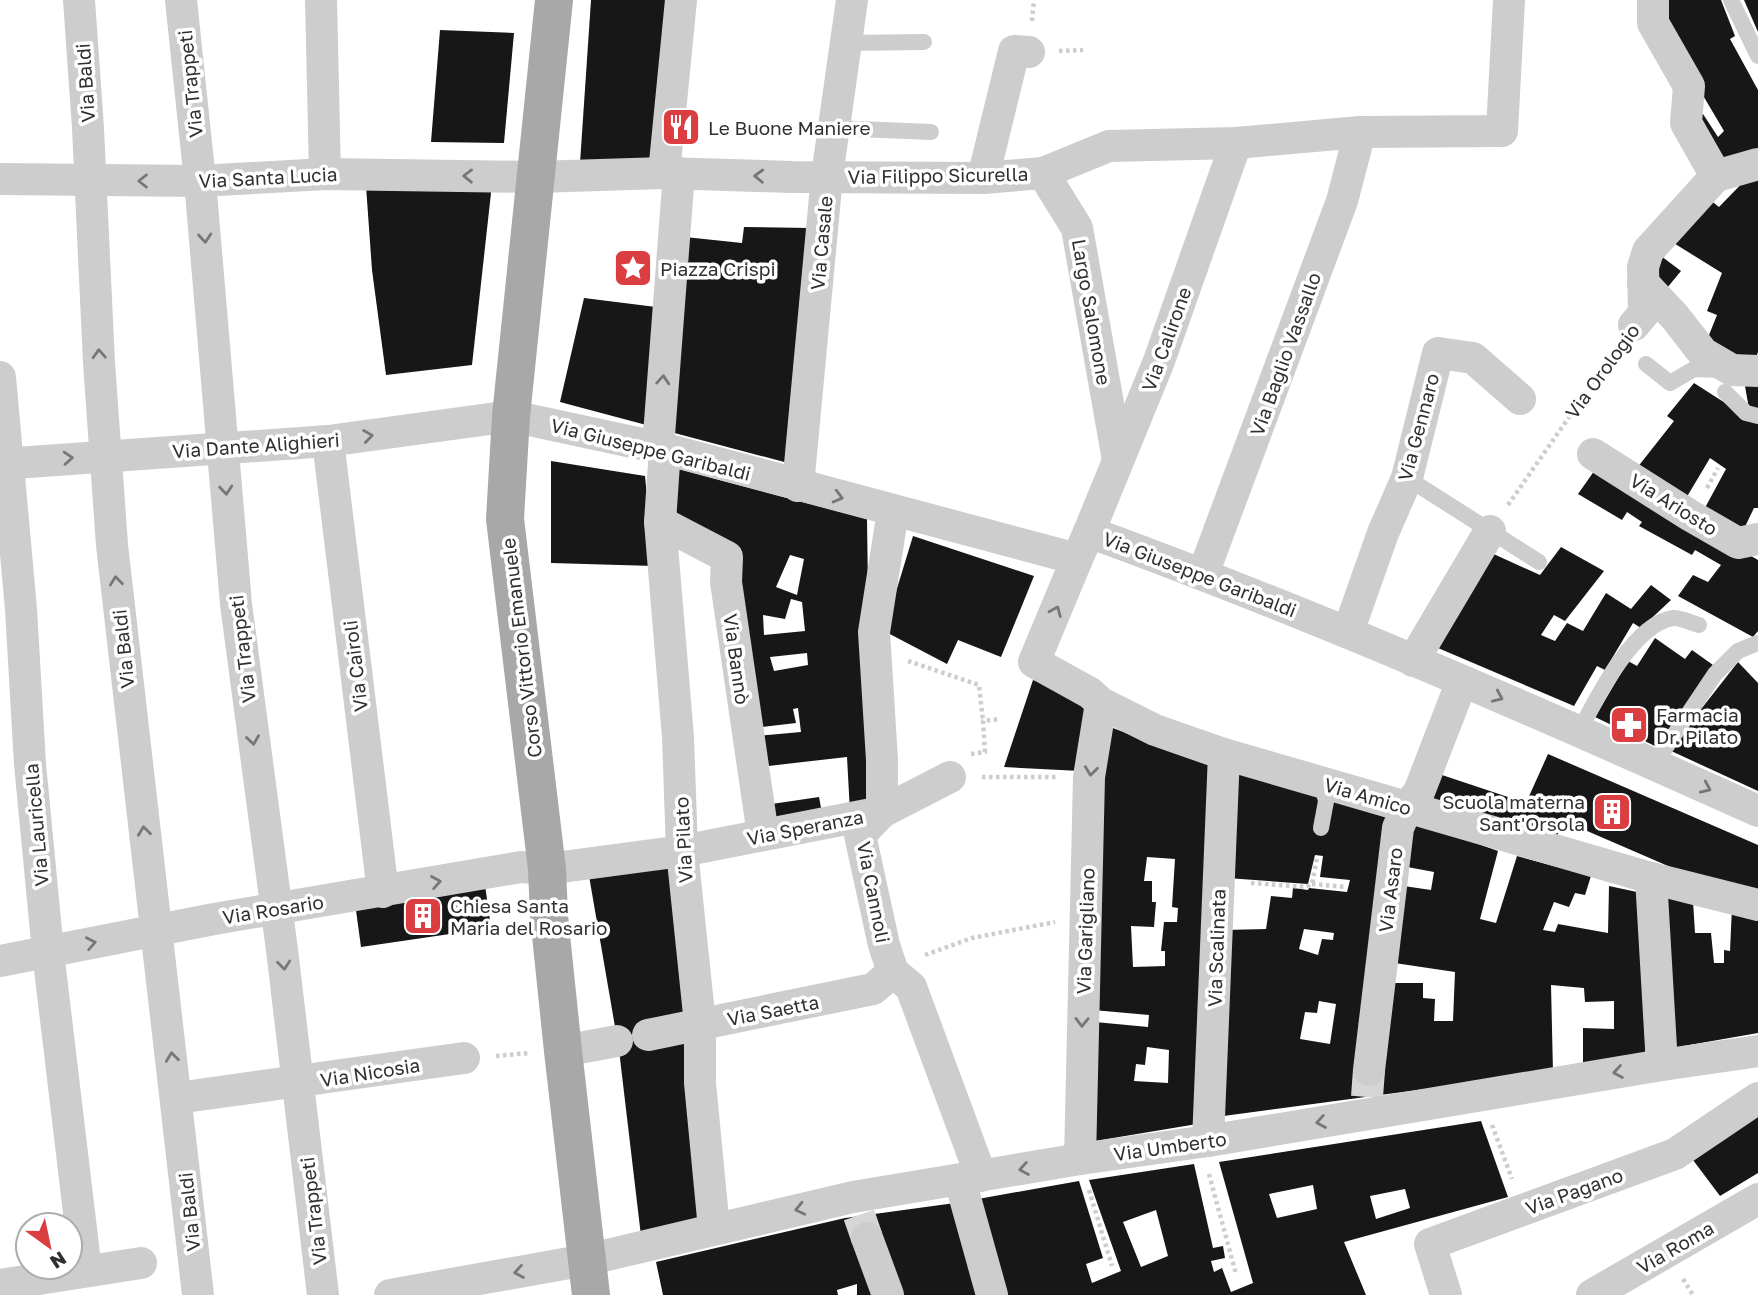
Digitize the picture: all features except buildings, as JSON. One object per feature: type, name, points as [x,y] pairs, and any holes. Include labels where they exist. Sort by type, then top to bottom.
[{"type":"main road","name":"Corso Vittorio Emanuele","points":[[554,0],[511,416],[505,519],[547,869],[563,1051],[589,1278]]},
{"type":"street","name":"Via Baldi","points":[[79,0],[113,558],[198,1295]]},
{"type":"street","name":"Via Trappeti","points":[[180,0],[200,181],[236,604],[323,1295]]},
{"type":"street","points":[[321,0],[325,174]]},
{"type":"street","name":"Via Pilato","points":[[681,0],[671,173],[660,522],[678,737],[682,851],[700,1024],[700,1083],[714,1229]]},
{"type":"street","name":"Via Casale","points":[[798,486],[827,176],[852,0]]},
{"type":"street","name":"Via Filippo Sicurella","points":[[536,177],[671,173],[983,178],[1042,173],[1110,146],[1236,143],[1360,132],[1502,131],[1509,0]]},
{"type":"street","points":[[1653,0],[1653,23],[1689,86],[1686,123],[1716,176],[1758,164]]},
{"type":"street","points":[[983,178],[1014,51],[1029,52]]},
{"type":"street","name":"Via Baglio Vassallo","points":[[1203,574],[1342,201],[1360,132]]},
{"type":"street","name":"Via Calirone","points":[[1034,662],[1159,361],[1236,143]]},
{"type":"street","name":"Largo Salomone","points":[[1042,173],[1077,228],[1118,460]]},
{"type":"street","name":"Via Santa Lucia","points":[[0,179],[200,181],[325,174],[536,177]]},
{"type":"street","name":"Via Orologio","points":[[1634,325],[1644,313],[1643,267],[1648,251],[1716,176]]},
{"type":"street","points":[[1643,283],[1675,317],[1703,354],[1738,377]]},
{"type":"street","name":"Via Gennaro","points":[[1348,632],[1383,533],[1407,478],[1438,353],[1474,358],[1520,399]]},
{"type":"street","name":"Via Lauricella","points":[[0,377],[3,463],[21,609],[30,764],[48,952],[86,1271]]},
{"type":"street","name":"Via Giuseppe Garibaldi","points":[[511,416],[661,449],[893,511],[1083,546],[1203,574],[1348,632],[1758,811]]},
{"type":"street","name":"Via Dante Alighieri","points":[[3,463],[328,441],[511,416]]},
{"type":"street","name":"Via Cairoli","points":[[328,441],[383,891]]},
{"type":"street","name":"Via Ariosto","points":[[1594,454],[1738,543],[1758,539]]},
{"type":"street","name":"Via Cannoli","points":[[893,511],[874,632],[882,760],[882,812],[860,835],[884,945],[893,972],[911,987],[970,1178],[992,1295]]},
{"type":"street","name":"Via Bannò","points":[[660,522],[727,557],[726,582],[763,835]]},
{"type":"street","points":[[1413,661],[1490,531]]},
{"type":"street","name":"Via Amico","points":[[1034,662],[1090,693],[1101,703],[1155,730],[1223,754],[1651,878],[1758,905]]},
{"type":"street","name":"Via Asaro","points":[[1368,1094],[1398,828],[1407,807],[1419,792],[1462,681]]},
{"type":"street","name":"Via Garigliano","points":[[1080,1159],[1089,777],[1101,703]]},
{"type":"street","name":"Via Scalinata","points":[[1208,1141],[1223,754]]},
{"type":"street","name":"Via Speranza","points":[[547,869],[682,851],[882,812],[950,777]]},
{"type":"street","name":"Via Rosario","points":[[0,961],[156,930],[521,867],[547,869]]},
{"type":"street","points":[[1651,878],[1662,1065]]},
{"type":"street","name":"Via Saetta","points":[[648,1035],[873,989],[893,972]]},
{"type":"street","points":[[563,1051],[617,1041]]},
{"type":"street","name":"Via Umberto","points":[[390,1295],[589,1278],[714,1229],[860,1217],[970,1178],[1208,1141],[1368,1094],[1481,1094],[1758,1051]]},
{"type":"street","name":"Via Nicosia","points":[[177,1098],[464,1058]]},
{"type":"street","name":"Via Pagano","points":[[1446,1295],[1430,1244],[1675,1154],[1758,1098]]},
{"type":"street","name":"Via Roma","points":[[1592,1295],[1758,1199]]},
{"type":"street","points":[[860,1217],[888,1295]]},
{"type":"street","points":[[0,1285],[141,1263]]},
{"type":"lane","points":[[1731,0],[1758,56]]},
{"type":"lane","points":[[846,43],[924,42]]},
{"type":"lane","points":[[834,128],[931,132]]},
{"type":"lane","points":[[1646,365],[1670,383],[1694,369],[1738,377],[1746,413],[1758,416]]},
{"type":"lane","points":[[1407,478],[1539,562]]},
{"type":"lane","points":[[1578,732],[1609,676],[1648,627],[1675,617],[1699,625]]},
{"type":"lane","points":[[1654,765],[1715,674],[1738,651],[1758,643]]},
{"type":"lane","points":[[1321,828],[1329,785]]},
{"type":"path","name":"Via Orologio","points":[[1490,531],[1634,325]]},
{"type":"path","points":[[874,649],[979,685],[985,752]]},
{"type":"path","points":[[983,721],[999,719]]},
{"type":"path","points":[[950,777],[1057,777]]},
{"type":"path","points":[[1312,884],[1317,858]]},
{"type":"path","points":[[1218,881],[1346,887]]},
{"type":"path","points":[[939,949],[972,938],[1032,927]]},
{"type":"path","points":[[464,1058],[563,1051]]},
{"type":"path","points":[[1481,1094],[1513,1180]]},
{"type":"path","points":[[1208,1141],[1207,1167],[1236,1274]]},
{"type":"path","points":[[1080,1159],[1112,1266]]},
{"type":"tunnel","points":[[1367,1097],[1369,1070]]},
{"type":"tunnel","points":[[859,1215],[867,1238]]},
{"type":"place","name":"Le Buone Maniere","points":[[681,127]]},
{"type":"place","name":"Piazza Crispi","points":[[633,268]]},
{"type":"place","name":"Farmacia Dr. Pilato","points":[[1629,725]]},
{"type":"place","name":"Scuola materna Sant'Orsola","points":[[1612,812]]},
{"type":"place","name":"Chiesa Santa Maria del Rosario","points":[[423,916]]}]
